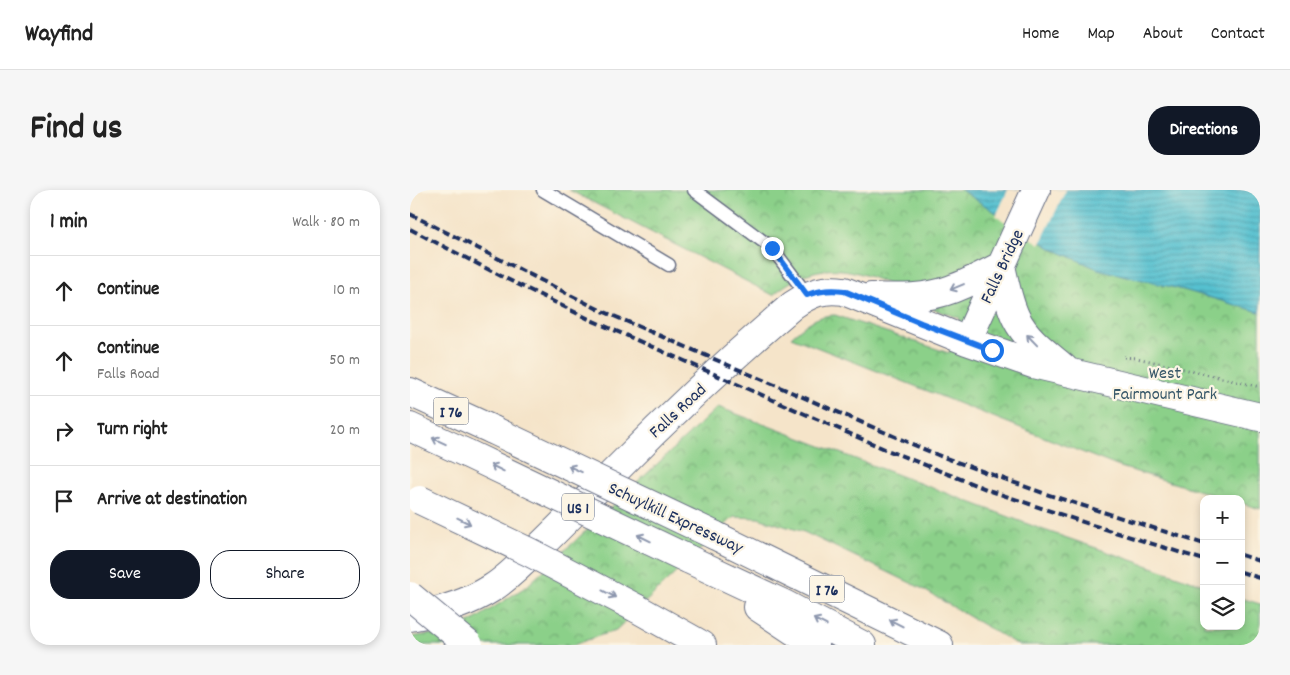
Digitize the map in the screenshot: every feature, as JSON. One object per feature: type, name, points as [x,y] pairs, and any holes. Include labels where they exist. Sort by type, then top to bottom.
[{"type":"main road","name":"Falls Bridge","points":[[967,341],[1036,190]]},
{"type":"main road","points":[[860,296],[889,298],[931,295],[950,290],[1004,259],[1012,308],[1022,330],[1033,342],[1069,372]]},
{"type":"main road","name":"Falls Road","points":[[410,617],[443,610],[469,601],[492,588],[509,575],[558,529],[677,410],[769,325],[792,304],[818,291],[832,289],[860,296],[967,341],[1033,364],[1260,417]]},
{"type":"main road","name":"Schuylkill Expressway","points":[[410,392],[714,535],[939,645]]},
{"type":"main road","name":"US 1","points":[[410,427],[784,604],[862,645]]},
{"type":"main road","points":[[415,497],[529,552],[702,645]]},
{"type":"main road","points":[[688,559],[815,645]]},
{"type":"main road","points":[[410,596],[469,645]]},
{"type":"lane","points":[[543,190],[669,265]]},
{"type":"lane","points":[[694,190],[772,248],[807,295]]},
{"type":"path","points":[[1119,357],[1137,358],[1260,387]]},
{"type":"green space","name":"West Fairmount Park","points":[[569,190],[961,190],[1051,248],[1098,269],[1184,290],[1260,312],[1260,509],[1245,504],[1245,495],[1214,495],[1117,466],[791,337],[816,319],[835,315],[949,353],[960,318],[924,305],[898,289],[878,280],[847,271],[817,271],[788,284],[773,295]]},
{"type":"green space","points":[[718,407],[1041,529],[1200,584],[1200,630],[1245,630],[1245,599],[1260,604],[1260,645],[1018,645],[919,587],[804,532],[758,518],[734,517],[616,630],[573,645],[410,645],[410,637],[440,633],[471,622],[527,586]]},
{"type":"water","points":[[961,190],[1260,190],[1260,312],[1184,290],[1098,269],[1051,248]]},
{"type":"pier","points":[[1008,190],[1066,190],[1040,244],[996,216]]},
{"type":"railway","points":[[410,214],[600,310],[940,456],[1046,494],[1200,543]]},
{"type":"railway","points":[[410,229],[591,320],[887,450],[991,491],[1200,559]]},
{"type":"railway","points":[[1245,556],[1260,561]]},
{"type":"railway","points":[[1245,573],[1260,578]]},
{"type":"route","points":[[772,248],[807,295],[832,289],[844,291],[992,350]]}]
